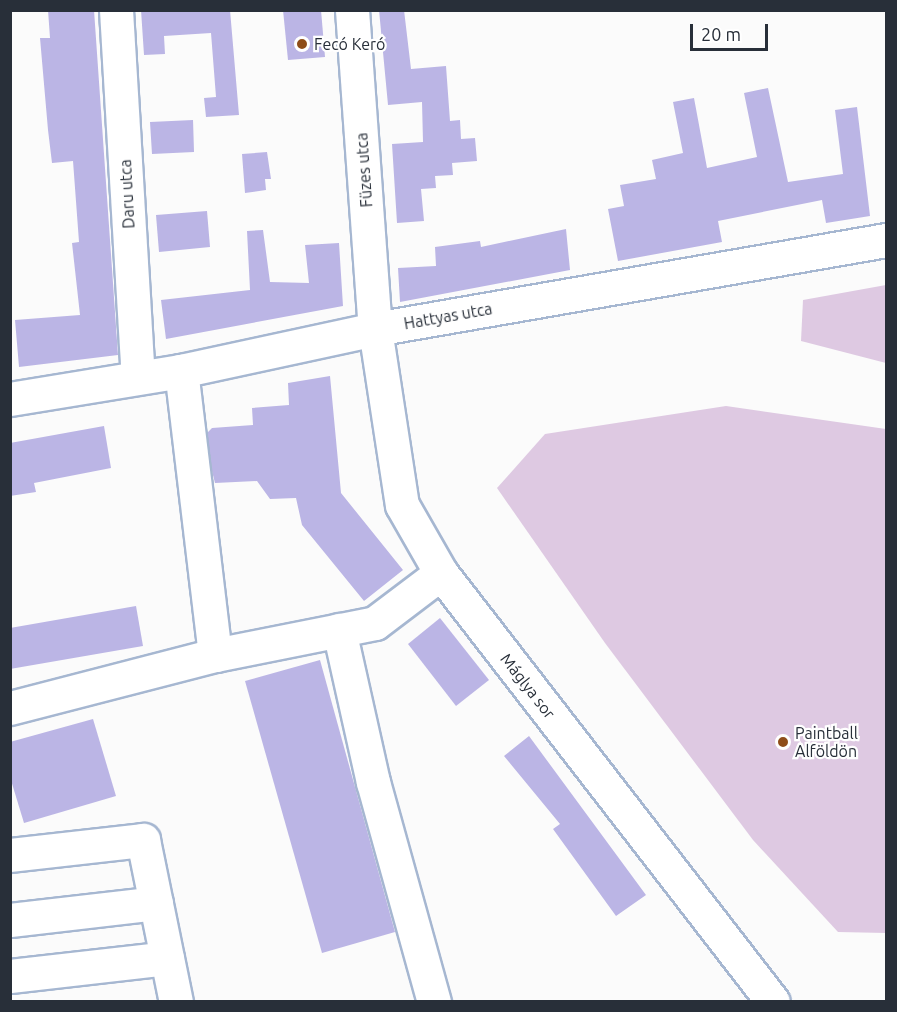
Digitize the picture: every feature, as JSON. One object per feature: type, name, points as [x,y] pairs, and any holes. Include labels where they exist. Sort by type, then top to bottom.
[{"type":"street","name":"Daru utca","points":[[116,10],[138,377]]},
{"type":"street","name":"Füzes utca","points":[[352,10],[375,329]]},
{"type":"street","name":"Hattyas utca","points":[[10,399],[181,371],[375,329],[886,240]]},
{"type":"street","name":"Máglya sor","points":[[375,329],[402,504],[441,573],[773,1002]]},
{"type":"street","points":[[181,371],[215,655]]},
{"type":"street","points":[[10,708],[215,655],[375,623],[441,573]]},
{"type":"street","points":[[339,630],[373,782],[434,1002]]},
{"type":"street","points":[[10,855],[143,840],[176,1002]]},
{"type":"street","points":[[10,920],[156,903]]},
{"type":"street","points":[[10,976],[167,958]]},
{"type":"shaded area","points":[[886,285],[886,363],[801,341],[803,300]]},
{"type":"shaded area","name":"Paintball Alföldön","points":[[726,406],[886,429],[886,933],[838,932],[753,840],[605,643],[497,488],[545,434]]},
{"type":"building","points":[[48,10],[94,10],[118,355],[19,367],[15,320],[80,315],[72,243],[79,242],[73,161],[52,163],[48,130],[40,38],[50,38]]},
{"type":"building","points":[[141,10],[230,10],[239,115],[206,117],[204,98],[216,97],[211,33],[164,36],[165,54],[144,55]]},
{"type":"building","points":[[283,10],[321,10],[325,57],[288,60]]},
{"type":"building","points":[[379,10],[404,10],[411,69],[446,66],[450,121],[460,120],[461,139],[475,138],[477,161],[452,163],[453,175],[435,176],[436,188],[421,189],[424,221],[397,223],[392,144],[423,142],[422,102],[388,105]]},
{"type":"building","points":[[768,88],[788,182],[843,174],[835,110],[857,107],[870,216],[826,223],[822,200],[718,221],[722,242],[618,261],[608,209],[624,206],[620,185],[656,179],[652,160],[683,153],[673,102],[694,98],[707,168],[757,157],[744,93]]},
{"type":"building","points":[[193,120],[194,152],[152,154],[150,122]]},
{"type":"building","points":[[267,152],[271,179],[265,179],[266,190],[245,193],[242,154]]},
{"type":"building","points":[[207,211],[210,247],[159,252],[156,215]]},
{"type":"building","points":[[566,229],[570,270],[400,302],[398,268],[436,266],[435,247],[480,241],[481,247]]},
{"type":"building","points":[[263,230],[270,282],[309,283],[305,245],[339,243],[343,306],[166,339],[161,300],[250,290],[247,231]]},
{"type":"building","points":[[330,376],[341,493],[403,570],[364,601],[302,525],[296,498],[270,499],[257,481],[215,483],[212,471],[207,433],[212,428],[253,425],[252,408],[289,405],[288,383]]},
{"type":"building","points":[[104,426],[111,468],[34,483],[36,492],[10,496],[10,443]]},
{"type":"building","points":[[136,606],[143,646],[10,669],[10,628]]},
{"type":"building","points":[[440,618],[489,680],[456,706],[408,644]]},
{"type":"building","points":[[320,660],[395,932],[322,953],[245,681]]},
{"type":"building","points":[[93,719],[116,796],[24,823],[10,777],[10,742]]},
{"type":"building","points":[[529,736],[646,895],[616,916],[553,829],[560,824],[504,756]]},
{"type":"place","name":"Fecó Keró","points":[[302,44]]},
{"type":"place","name":"Paintball Alföldön","points":[[783,742]]}]
